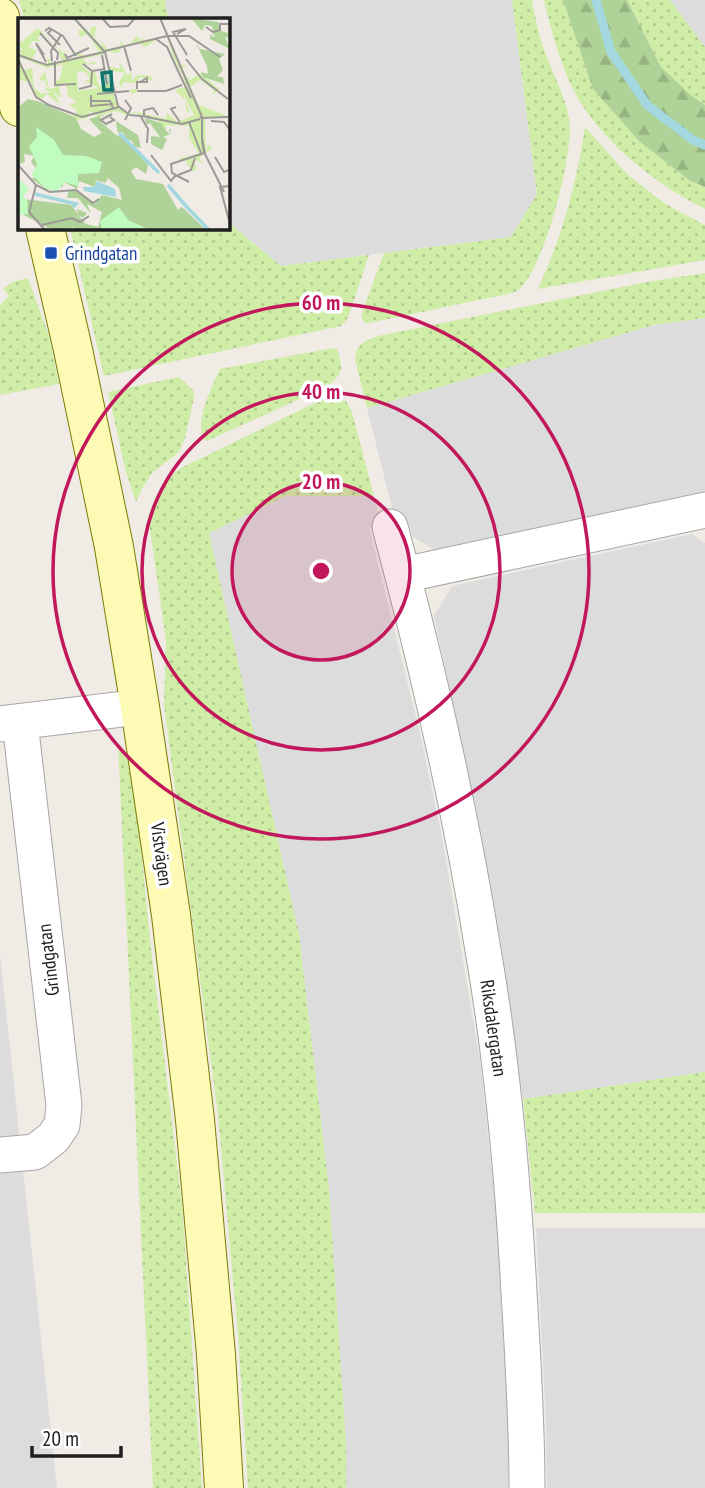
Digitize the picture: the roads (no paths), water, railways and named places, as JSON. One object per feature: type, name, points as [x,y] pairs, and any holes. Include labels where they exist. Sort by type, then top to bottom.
[{"type":"main road","points":[[0,17],[18,102]]},
{"type":"main road","name":"Vistvägen","points":[[45,229],[114,547],[171,915],[195,1121],[216,1355],[224,1488]]},
{"type":"street","points":[[404,575],[705,510]]},
{"type":"street","name":"Riksdalergatan","points":[[390,527],[404,575],[441,735],[485,956],[500,1067],[515,1219],[527,1421],[527,1488]]},
{"type":"street","name":"Grindgatan","points":[[0,1156],[35,1152],[53,1138],[62,1125],[64,1105],[10,723],[140,707]]},
{"type":"waterway","points":[[596,0],[611,52],[647,105],[693,140],[705,145]]},
{"type":"place","name":"Grindgatan","points":[[51,253]]}]
